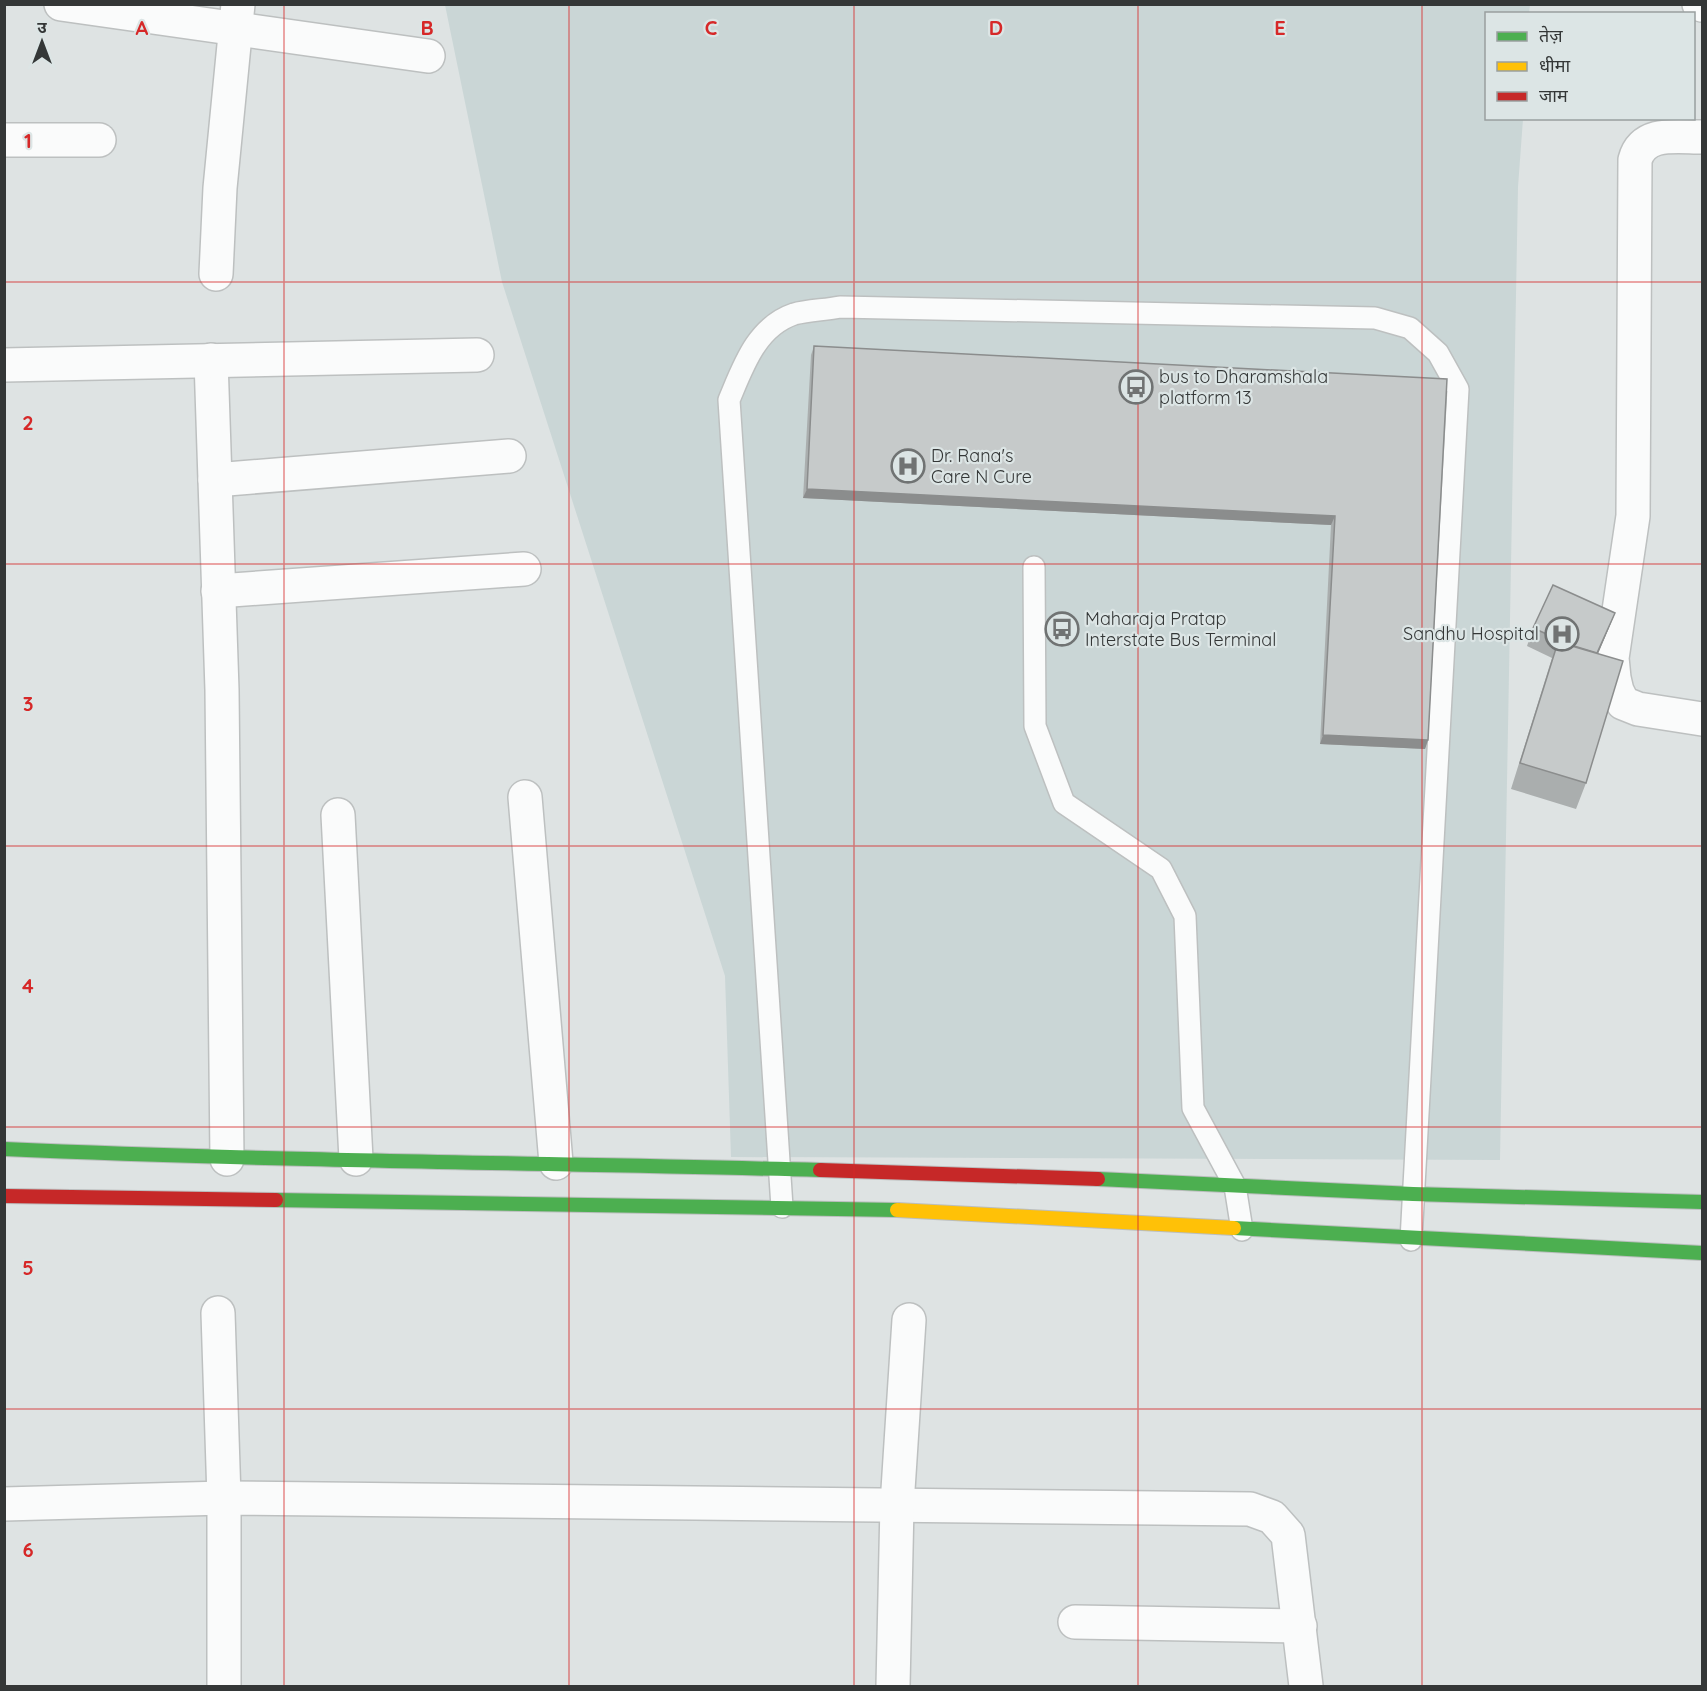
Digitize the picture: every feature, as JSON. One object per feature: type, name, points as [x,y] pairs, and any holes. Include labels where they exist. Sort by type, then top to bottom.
[{"type":"main road","points":[[4,1149],[227,1159],[356,1159],[969,1173],[1413,1194],[1702,1202]]},
{"type":"main road","points":[[4,1196],[851,1209],[1411,1240],[1702,1253]]},
{"type":"street","points":[[61,4],[237,17],[428,56]]},
{"type":"street","points":[[216,274],[220,188],[237,17]]},
{"type":"street","points":[[1702,136],[1662,137],[1649,141],[1637,151],[1635,160],[1633,516],[1612,658],[1617,691],[1623,703],[1638,709],[1702,719]]},
{"type":"street","points":[[4,140],[99,140]]},
{"type":"street","points":[[4,365],[477,355]]},
{"type":"street","points":[[211,360],[222,690],[227,1159]]},
{"type":"street","points":[[215,480],[509,456]]},
{"type":"street","points":[[218,591],[524,569]]},
{"type":"street","points":[[525,797],[556,1163]]},
{"type":"street","points":[[338,814],[356,1159]]},
{"type":"street","points":[[218,1313],[224,1498],[224,1686]]},
{"type":"street","points":[[893,1686],[897,1505],[909,1320]]},
{"type":"street","points":[[4,1504],[224,1498],[1250,1509],[1272,1517],[1288,1535],[1306,1686]]},
{"type":"street","points":[[1075,1622],[1300,1626]]},
{"type":"lane","points":[[782,1207],[729,400],[749,352],[770,329],[794,314],[840,307],[1375,318],[1410,328],[1438,353],[1458,389],[1411,1240]]},
{"type":"lane","points":[[1034,567],[1035,726],[1065,803],[1161,869],[1185,916],[1192,1108],[1235,1186],[1242,1230]]},
{"type":"shaded area","name":"Maharaja Pratap Interstate Bus Terminal","points":[[445,5],[1530,5],[1529,12],[1485,12],[1485,120],[1523,120],[1518,187],[1500,1160],[731,1157],[725,976],[502,282]]},
{"type":"building","points":[[814,346],[1447,379],[1428,740],[1323,735],[1335,516],[807,489]]},
{"type":"building","points":[[1553,585],[1615,613],[1597,653],[1574,646],[1533,628]]},
{"type":"building","points":[[1558,642],[1623,661],[1586,783],[1520,763]]},
{"type":"traffic: fast","points":[[4,1149],[310,1159],[820,1170]]},
{"type":"traffic: fast","points":[[1098,1179],[1413,1194],[1702,1202]]},
{"type":"traffic: fast","points":[[276,1200],[897,1210]]},
{"type":"traffic: fast","points":[[1234,1228],[1702,1253]]},
{"type":"traffic: slow","points":[[897,1210],[1234,1228]]},
{"type":"traffic: jam","points":[[820,1170],[1098,1179]]},
{"type":"traffic: jam","points":[[4,1196],[276,1200]]},
{"type":"place","name":"bus to Dharamshala platform 13","points":[[1136,387]]},
{"type":"place","name":"Dr. Rana's Care N Cure","points":[[908,466]]},
{"type":"place","name":"Maharaja Pratap Interstate Bus Terminal","points":[[1062,629]]},
{"type":"place","name":"Sandhu Hospital","points":[[1562,634]]}]
